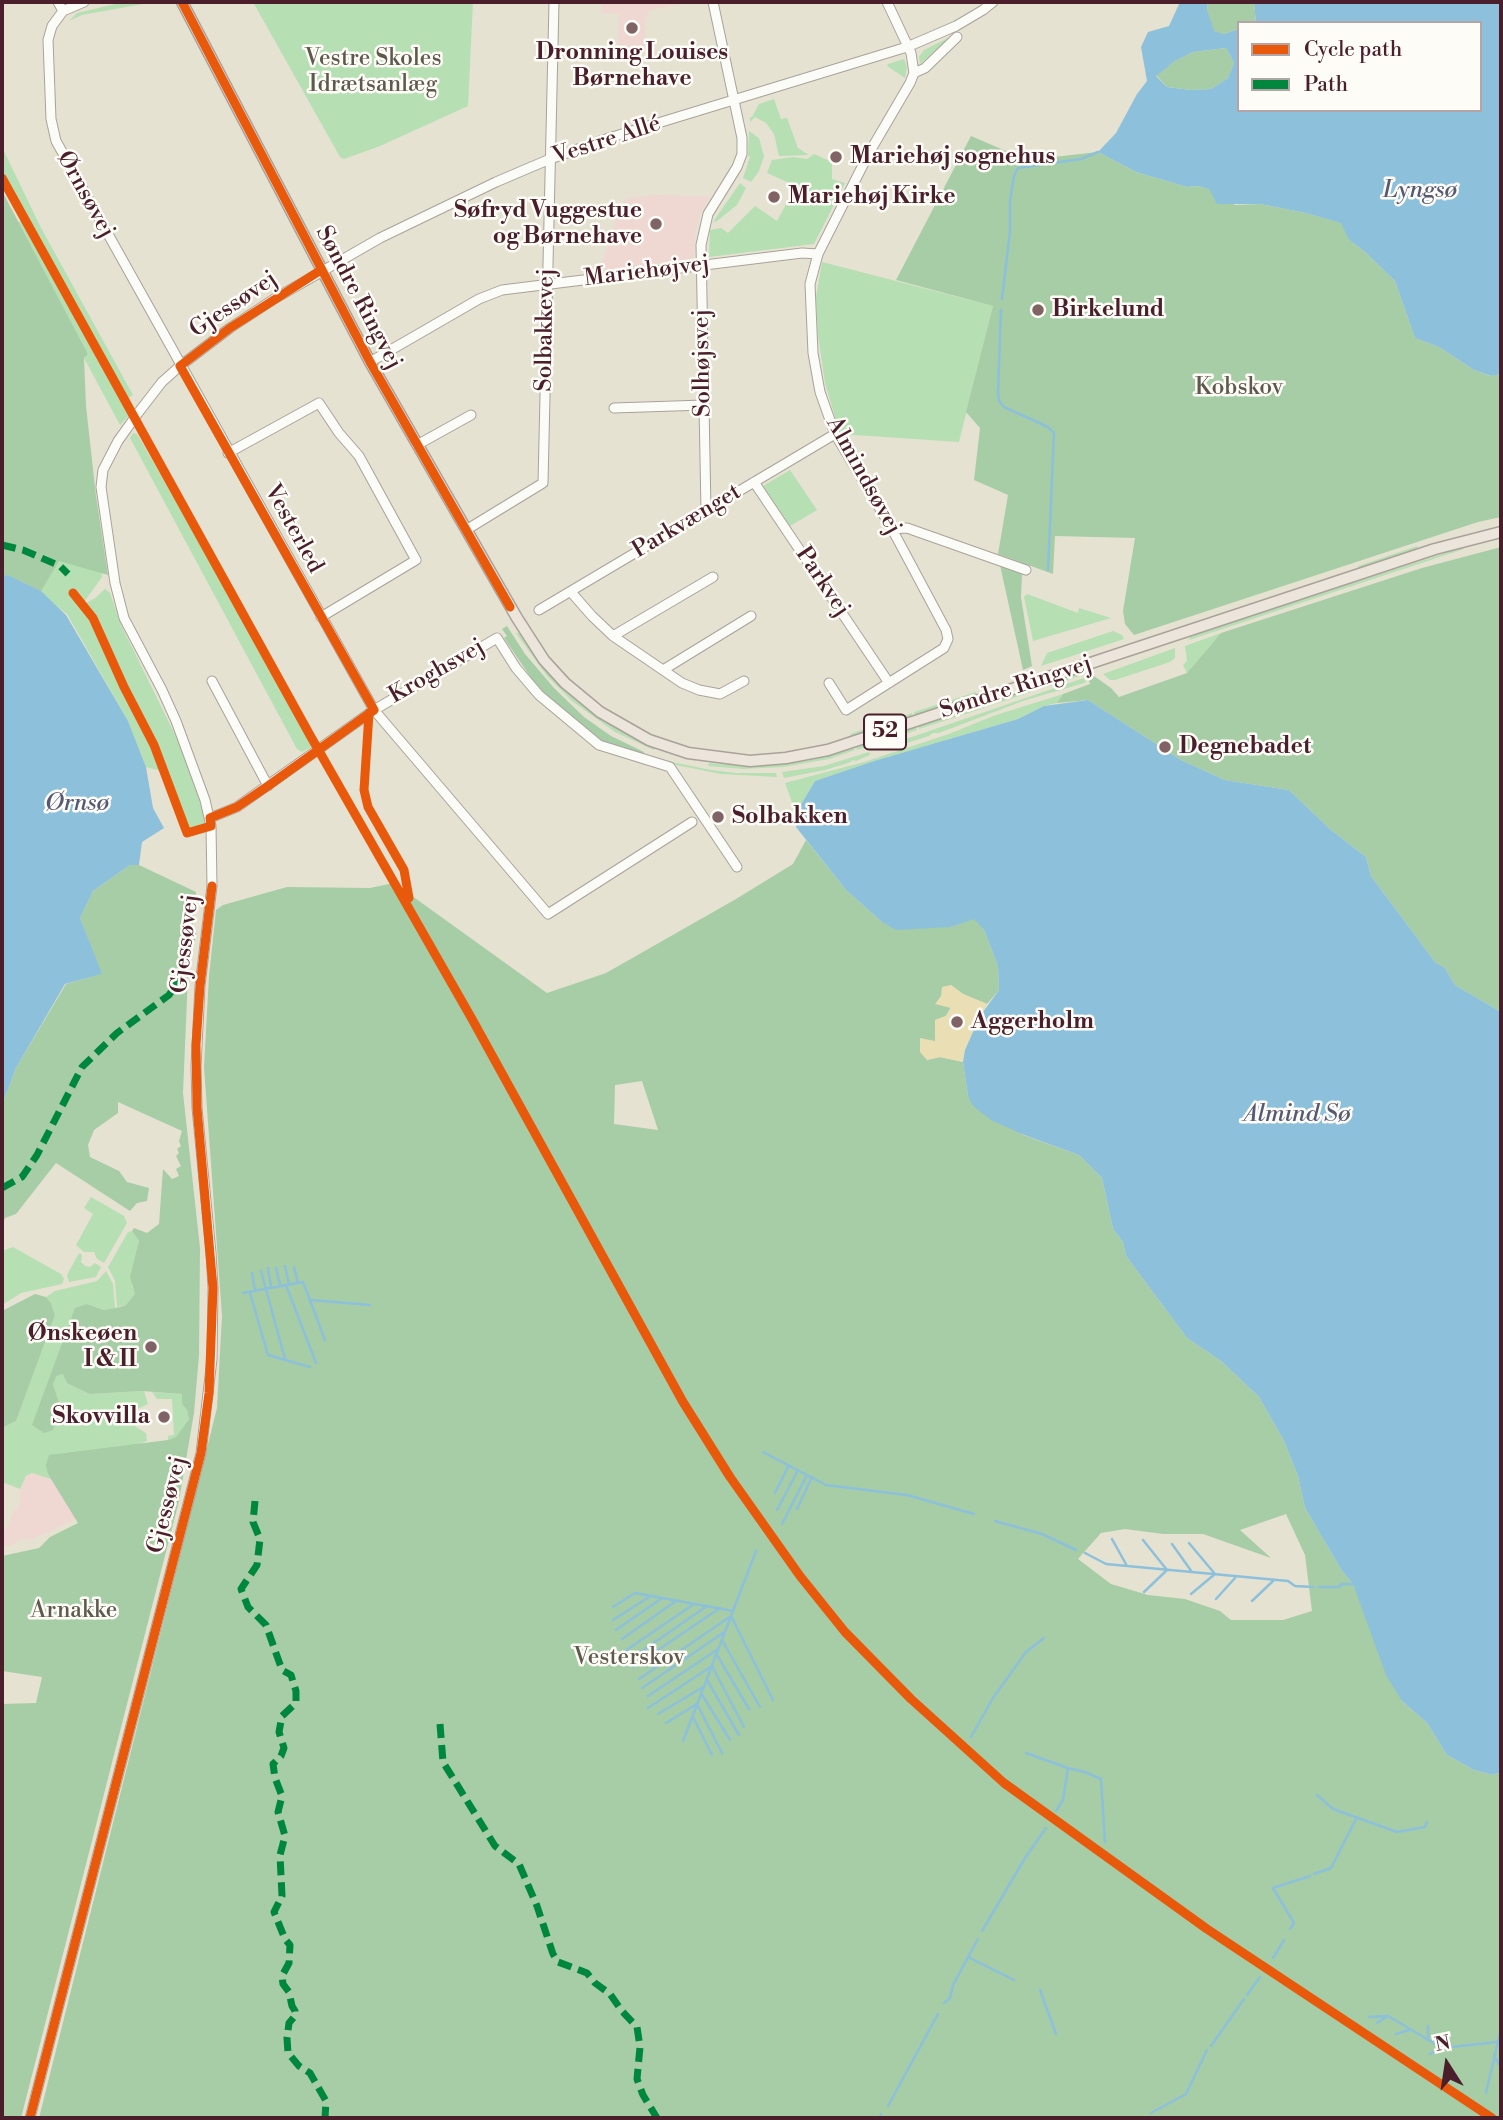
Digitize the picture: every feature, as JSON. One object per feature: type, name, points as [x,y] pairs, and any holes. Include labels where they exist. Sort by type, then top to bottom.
[{"type":"main road","name":"Søndre Ringvej","points":[[182,2],[370,362],[517,618],[544,660],[586,701],[627,729],[673,748],[688,753],[750,761],[828,750],[1422,553],[1501,532]]},
{"type":"street","points":[[58,2],[63,11],[84,2]]},
{"type":"street","name":"Solbakkevej","points":[[466,530],[543,482],[554,2]]},
{"type":"street","name":"Solhøjsvej","points":[[706,511],[701,245],[708,214],[731,180],[742,154],[741,124],[713,2]]},
{"type":"street","points":[[887,2],[911,53],[914,72],[925,68],[957,37]]},
{"type":"street","name":"Vestre Allé","points":[[321,270],[380,238],[550,159],[609,138],[907,47],[969,19],[993,2]]},
{"type":"street","name":"Ørnsøvej","points":[[63,11],[52,26],[48,40],[51,119],[56,141],[180,366]]},
{"type":"street","name":"Almindsøvej","points":[[829,684],[846,709],[944,648],[948,639],[946,629],[892,529],[835,434],[820,392],[813,353],[810,284],[818,254],[914,72]]},
{"type":"street","name":"Mariehøjvej","points":[[370,362],[479,299],[502,290],[802,253],[818,254]]},
{"type":"street","name":"Gjessøvej","points":[[30,2118],[201,1453],[212,1359],[213,1289],[197,1108],[196,1066],[200,986],[212,886],[213,839],[210,818],[196,773],[176,721],[125,624],[115,583],[101,487],[103,470],[118,441],[162,382],[230,328],[321,270]]},
{"type":"street","name":"Vesterled","points":[[180,366],[373,709],[548,914],[692,822]]},
{"type":"street","points":[[228,453],[319,403],[339,433],[359,456],[416,560],[321,617]]},
{"type":"street","points":[[614,408],[704,405]]},
{"type":"street","points":[[417,445],[471,415]]},
{"type":"street","name":"Parkvænget","points":[[539,610],[835,434]]},
{"type":"street","name":"Parkvej","points":[[754,482],[889,682]]},
{"type":"street","points":[[892,529],[913,530],[1026,570]]},
{"type":"street","points":[[613,636],[713,577]]},
{"type":"street","points":[[571,592],[613,636],[690,687],[720,695],[744,681]]},
{"type":"street","points":[[663,670],[751,616]]},
{"type":"street","name":"Kroghsvej","points":[[210,818],[237,807],[373,709],[497,638],[516,668],[539,695],[598,745],[670,767],[737,867]]},
{"type":"street","points":[[212,681],[268,786]]},
{"type":"shaded area","name":"Dronning Louises Børnehave","points":[[602,2],[688,2],[649,11],[645,23],[645,52],[618,53],[619,14],[602,13]]},
{"type":"shaded area","name":"Søfryd Vuggestue og Børnehave","points":[[655,195],[710,196],[700,214],[695,234],[694,256],[690,259],[599,271],[621,204],[628,198]]},
{"type":"shaded area","points":[[117,1469],[76,1519],[30,1540],[24,1538],[2,1547],[2,1540],[14,1509],[17,1510],[21,1499],[19,1492],[29,1474],[37,1473],[58,1482]]},
{"type":"green space","points":[[124,2],[154,2],[82,15],[69,21],[77,13]]},
{"type":"green space","name":"Vestre Skoles Idrætsanlæg","points":[[253,2],[473,2],[468,106],[380,146],[344,159],[340,157]]},
{"type":"green space","points":[[1208,2],[1254,2],[1256,21],[1237,21],[1237,30],[1224,34],[1213,31],[1207,9]]},
{"type":"green space","points":[[948,38],[920,64],[919,57],[924,50]]},
{"type":"green space","points":[[1226,48],[1234,63],[1228,78],[1211,89],[1167,87],[1156,75],[1193,52]]},
{"type":"green space","points":[[904,59],[907,67],[905,78],[887,66]]},
{"type":"green space","points":[[774,99],[781,119],[787,118],[798,148],[809,155],[779,156],[774,134],[766,123],[755,117],[750,122],[750,117],[759,104]]},
{"type":"green space","points":[[749,131],[759,138],[764,156],[759,171],[751,182],[743,178],[750,157]]},
{"type":"green space","name":"Kobskov","points":[[971,136],[1027,160],[1098,152],[1136,172],[1187,187],[1210,189],[1235,205],[1260,204],[1342,223],[1349,240],[1395,281],[1415,338],[1439,347],[1474,370],[1490,376],[1501,374],[1501,517],[1478,522],[1134,635],[1125,624],[1123,611],[1135,538],[1055,536],[1053,574],[998,554],[1008,495],[974,480],[980,428],[966,412],[993,306],[896,280]]},
{"type":"green space","points":[[2,147],[40,226],[133,395],[127,399],[2,174]]},
{"type":"green space","points":[[814,154],[832,162],[832,179],[845,183],[814,244],[709,257],[710,230],[721,228],[728,233],[755,206],[777,221],[796,186],[767,173],[772,160],[793,157],[807,159]]},
{"type":"green space","points":[[740,183],[746,188],[737,205],[713,222]]},
{"type":"green space","points":[[2,191],[88,354],[84,358],[86,406],[108,575],[59,561],[41,591],[8,575],[2,576]]},
{"type":"green space","points":[[2,217],[89,460],[102,577],[82,605],[105,589],[110,593],[121,625],[184,753],[205,825],[187,830],[165,772],[146,767],[128,721],[67,614],[21,579],[2,591]]},
{"type":"green space","points":[[22,220],[130,414],[120,425],[84,358],[88,354],[18,222]]},
{"type":"green space","points":[[822,262],[993,306],[959,442],[840,434],[825,383],[818,335],[816,297]]},
{"type":"green space","points":[[133,433],[137,434],[203,548],[310,742],[311,747],[302,752],[297,749],[130,438]]},
{"type":"green space","points":[[790,470],[817,510],[790,526],[763,486]]},
{"type":"green space","points":[[1417,546],[1418,549],[1359,568],[1358,566]]},
{"type":"green space","points":[[1501,547],[1501,1012],[1455,985],[1445,968],[1435,962],[1371,876],[1366,857],[1330,829],[1289,790],[1225,780],[1181,760],[1088,700],[1057,703],[1063,694],[1090,684],[1088,678],[1094,676],[1119,697],[1187,673],[1221,633],[1422,568]]},
{"type":"green space","points":[[1464,549],[1189,640],[1191,635]]},
{"type":"green space","points":[[1000,565],[1022,573],[1021,597],[1032,666],[1023,670]]},
{"type":"green space","points":[[1027,594],[1078,613],[1079,608],[1111,618],[1033,641],[1024,597]]},
{"type":"green space","points":[[507,626],[525,654],[584,717],[611,736],[644,752],[643,756],[609,746],[552,701],[534,682],[504,638],[507,636],[502,629]]},
{"type":"green space","points":[[1113,631],[1124,639],[1041,666],[1047,653]]},
{"type":"green space","points":[[516,633],[519,633],[540,662],[571,696],[603,721],[655,748],[654,750],[615,732],[572,701],[547,676]]},
{"type":"green space","points":[[1221,633],[1187,673],[1183,665],[1187,661],[1185,646]]},
{"type":"green space","points":[[1175,648],[1175,658],[1170,662],[1115,680],[1110,680],[1103,674]]},
{"type":"green space","points":[[1082,672],[1088,673],[983,708],[982,705]]},
{"type":"green space","points":[[1084,678],[1084,683],[1023,701],[901,745],[900,741]]},
{"type":"green space","points":[[976,692],[976,695],[915,716],[914,712]]},
{"type":"green space","points":[[1063,694],[1057,703],[1044,706],[1018,719],[815,781],[796,813],[785,783],[864,762]]},
{"type":"green space","points":[[980,706],[981,709],[919,729],[918,726]]},
{"type":"green space","points":[[912,713],[913,716],[851,737],[850,734]]},
{"type":"green space","points":[[916,727],[917,730],[857,750],[856,747]]},
{"type":"green space","points":[[854,748],[855,750],[829,759],[783,767],[743,769],[708,766],[709,763],[778,765],[807,761]]},
{"type":"green space","points":[[869,752],[870,755],[856,761],[825,770],[784,778],[782,772],[824,766]]},
{"type":"green space","points":[[667,761],[737,773],[776,773],[777,777],[721,774],[666,763]]},
{"type":"green space","name":"Vesterskov","points":[[806,840],[846,890],[882,922],[951,927],[974,918],[984,930],[998,966],[999,990],[987,1004],[963,994],[951,985],[951,1007],[946,1016],[935,1020],[935,1042],[927,1060],[940,1057],[963,1062],[968,1096],[1023,1135],[1079,1155],[1102,1178],[1113,1229],[1123,1242],[1126,1256],[1187,1338],[1221,1361],[1259,1397],[1284,1441],[1298,1476],[1305,1508],[1342,1571],[1353,1584],[1402,1701],[1427,1723],[1447,1755],[1474,1770],[1493,1775],[1501,1772],[1501,2118],[39,2118],[217,1408],[222,1316],[204,1067],[216,910],[223,905],[287,887],[370,888],[394,883],[547,993],[606,973],[793,864]],"holes":[[[642,1081],[658,1130],[614,1124],[615,1085]],[[1286,1514],[1305,1555],[1312,1611],[1283,1620],[1231,1620],[1220,1611],[1185,1599],[1148,1595],[1111,1584],[1078,1559],[1101,1533],[1125,1529],[1163,1534],[1203,1534],[1271,1558],[1240,1530]]]},
{"type":"green space","name":"Arnakke","points":[[130,865],[139,865],[196,892],[188,975],[183,1093],[200,1248],[199,1355],[194,1413],[179,1501],[21,2118],[2,2118],[2,1704],[36,1703],[42,1677],[2,1671],[2,1556],[39,1548],[50,1537],[78,1523],[48,1474],[46,1465],[49,1455],[168,1440],[176,1437],[189,1419],[182,1404],[182,1394],[142,1391],[90,1394],[67,1383],[63,1374],[56,1376],[53,1385],[61,1409],[53,1430],[44,1433],[32,1425],[75,1308],[87,1304],[104,1310],[120,1307],[126,1305],[135,1294],[130,1277],[139,1241],[132,1231],[134,1228],[147,1233],[159,1224],[163,1169],[172,1179],[179,1176],[176,1169],[181,1166],[176,1156],[179,1153],[177,1149],[181,1146],[179,1141],[182,1131],[118,1102],[118,1113],[94,1130],[88,1145],[90,1157],[119,1171],[127,1182],[149,1188],[147,1201],[137,1203],[130,1211],[56,1163],[16,1214],[5,1218],[2,1226],[2,1105],[16,1068],[66,984],[101,974],[80,918],[93,891]]},
{"type":"green space","points":[[91,1197],[124,1216],[127,1223],[104,1263],[97,1259],[94,1252],[84,1252],[76,1245],[93,1214],[84,1208]]},
{"type":"green space","points":[[132,1231],[139,1241],[132,1286],[136,1294],[126,1305],[117,1307],[115,1281],[108,1267],[128,1232]]},
{"type":"green space","points":[[13,1247],[61,1274],[64,1279],[62,1284],[21,1293],[2,1305],[2,1251]]},
{"type":"green space","points":[[79,1253],[85,1266],[90,1267],[95,1263],[101,1267],[96,1277],[69,1282],[67,1275]]},
{"type":"green space","points":[[106,1271],[113,1284],[115,1308],[104,1310],[87,1304],[32,1425],[55,1376],[63,1374],[90,1394],[144,1391],[148,1404],[135,1410],[133,1419],[136,1427],[146,1433],[147,1441],[48,1474],[51,1479],[32,1473],[26,1476],[20,1489],[2,1482],[2,1428],[16,1421],[55,1315],[46,1297],[55,1291],[97,1281]]},
{"type":"green space","points":[[35,1294],[46,1297],[55,1315],[16,1421],[2,1428],[2,1311]]},
{"type":"green space","points":[[152,1392],[182,1394],[182,1404],[189,1419],[176,1437],[168,1440],[168,1436],[174,1435],[172,1399],[157,1399]]},
{"type":"sand","name":"Aggerholm","points":[[951,985],[963,994],[987,1004],[965,1050],[963,1062],[940,1057],[927,1060],[920,1052],[920,1038],[935,1041],[935,1020],[946,1016],[951,1008],[935,1004],[941,996],[942,987]]},
{"type":"water","name":"Lyngsø","points":[[1180,2],[1208,2],[1207,9],[1214,31],[1224,34],[1237,30],[1237,112],[1482,112],[1482,21],[1256,21],[1254,2],[1501,2],[1501,374],[1491,376],[1474,370],[1439,347],[1415,338],[1395,281],[1349,240],[1341,223],[1260,204],[1217,204],[1209,189],[1187,187],[1136,172],[1098,152],[1116,133],[1147,81],[1141,47],[1148,32],[1169,26]],"holes":[[[1226,48],[1234,63],[1228,78],[1211,89],[1191,90],[1167,87],[1156,76],[1175,61],[1193,52]]]},
{"type":"water","name":"Ørnsø","points":[[8,575],[41,591],[66,615],[128,721],[146,767],[153,808],[164,828],[142,842],[139,865],[130,865],[93,891],[80,918],[102,974],[65,984],[16,1068],[2,1105],[2,576]]},
{"type":"water","name":"Almind Sø","points":[[1088,700],[1181,760],[1225,780],[1289,790],[1330,829],[1366,857],[1371,876],[1435,962],[1445,968],[1455,985],[1501,1012],[1501,1772],[1493,1775],[1474,1770],[1447,1755],[1427,1723],[1402,1701],[1386,1675],[1353,1584],[1342,1571],[1305,1508],[1298,1476],[1284,1441],[1259,1397],[1221,1361],[1187,1338],[1126,1256],[1123,1242],[1113,1229],[1102,1178],[1079,1155],[991,1120],[973,1106],[968,1096],[963,1062],[965,1050],[980,1016],[999,990],[998,966],[984,930],[974,919],[951,927],[896,930],[882,922],[846,890],[796,827],[796,813],[815,781],[1018,719],[1044,706]]},
{"type":"waterway","points":[[1002,299],[1010,231],[1010,201],[1018,168],[1081,159],[1098,152]]},
{"type":"waterway","points":[[1001,310],[999,401],[1004,407],[1048,427],[1054,433],[1048,570]]},
{"type":"waterway","points":[[285,1266],[289,1284]]},
{"type":"waterway","points":[[294,1267],[298,1283]]},
{"type":"waterway","points":[[268,1268],[271,1287]]},
{"type":"waterway","points":[[276,1268],[280,1285]]},
{"type":"waterway","points":[[261,1271],[285,1359]]},
{"type":"waterway","points":[[252,1273],[255,1290]]},
{"type":"waterway","points":[[243,1293],[303,1282],[325,1340]]},
{"type":"waterway","points":[[286,1285],[316,1363]]},
{"type":"waterway","points":[[250,1293],[268,1355],[310,1367]]},
{"type":"waterway","points":[[311,1300],[370,1305]]},
{"type":"waterway","points":[[763,1452],[826,1485],[907,1495],[974,1514]]},
{"type":"waterway","points":[[775,1493],[789,1465]]},
{"type":"waterway","points":[[777,1510],[798,1470]]},
{"type":"waterway","points":[[782,1524],[807,1475]]},
{"type":"waterway","points":[[797,1509],[812,1477]]},
{"type":"waterway","points":[[995,1521],[1042,1534],[1076,1550]]},
{"type":"waterway","points":[[1112,1539],[1127,1566]]},
{"type":"waterway","points":[[1143,1540],[1167,1570],[1144,1592]]},
{"type":"waterway","points":[[1189,1543],[1215,1574],[1191,1594]]},
{"type":"waterway","points":[[1172,1544],[1192,1572]]},
{"type":"waterway","points":[[683,1741],[756,1551]]},
{"type":"waterway","points":[[1085,1553],[1106,1564],[1288,1581],[1295,1586],[1313,1587]]},
{"type":"waterway","points":[[1216,1599],[1235,1578]]},
{"type":"waterway","points":[[1252,1601],[1273,1581]]},
{"type":"waterway","points":[[1319,1587],[1353,1584]]},
{"type":"waterway","points":[[613,1607],[635,1593],[733,1611]]},
{"type":"waterway","points":[[613,1620],[649,1597]]},
{"type":"waterway","points":[[616,1630],[662,1598]]},
{"type":"waterway","points":[[622,1639],[676,1601]]},
{"type":"waterway","points":[[625,1651],[694,1604]]},
{"type":"waterway","points":[[629,1660],[707,1606]]},
{"type":"waterway","points":[[633,1667],[720,1608]]},
{"type":"waterway","points":[[639,1679],[731,1616],[773,1700]]},
{"type":"waterway","points":[[642,1688],[723,1633]]},
{"type":"waterway","points":[[971,1737],[993,1698],[1026,1652],[1044,1638]]},
{"type":"waterway","points":[[722,1640],[760,1707]]},
{"type":"waterway","points":[[648,1696],[718,1649]]},
{"type":"waterway","points":[[717,1655],[749,1709]]},
{"type":"waterway","points":[[648,1708],[712,1666],[744,1727]]},
{"type":"waterway","points":[[707,1680],[739,1735]]},
{"type":"waterway","points":[[658,1714],[703,1687]]},
{"type":"waterway","points":[[701,1693],[730,1740]]},
{"type":"waterway","points":[[666,1723],[697,1704],[722,1753]]},
{"type":"waterway","points":[[693,1717],[712,1755]]},
{"type":"waterway","points":[[1026,1753],[1101,1779],[1105,1842]]},
{"type":"waterway","points":[[1056,1811],[1063,1800],[1068,1768]]},
{"type":"waterway","points":[[1317,1795],[1333,1809],[1397,1832],[1425,1827],[1427,1822]]},
{"type":"waterway","points":[[1314,1874],[1331,1868],[1356,1819]]},
{"type":"waterway","points":[[982,1931],[1046,1828]]},
{"type":"waterway","points":[[1290,1929],[1294,1923],[1273,1888],[1310,1876]]},
{"type":"waterway","points":[[944,2003],[950,1998],[953,1985],[978,1939]]},
{"type":"waterway","points":[[1273,1958],[1284,1940]]},
{"type":"waterway","points":[[968,1957],[1014,1980]]},
{"type":"waterway","points":[[1247,1995],[1260,1977]]},
{"type":"waterway","points":[[1040,1990],[1056,2034]]},
{"type":"waterway","points":[[1211,2046],[1244,1999]]},
{"type":"waterway","points":[[888,2106],[938,2014]]},
{"type":"waterway","points":[[1369,2017],[1388,2016],[1442,2048],[1497,2042]]},
{"type":"waterway","points":[[1377,2023],[1386,2017]]},
{"type":"waterway","points":[[1428,2026],[1428,2040]]},
{"type":"waterway","points":[[1486,2093],[1501,2029]]},
{"type":"waterway","points":[[1396,2034],[1409,2030]]},
{"type":"waterway","points":[[1430,2054],[1442,2048]]},
{"type":"waterway","points":[[1151,2113],[1186,2094],[1207,2050]]},
{"type":"waterway","points":[[1494,2056],[1501,2067]]},
{"type":"waterway","points":[[880,2118],[881,2114]]},
{"type":"marked path","points":[[2,545],[23,550],[60,566],[68,574]]},
{"type":"marked path","points":[[2,1188],[22,1177],[37,1155],[82,1067],[117,1033],[169,995],[178,982],[194,929]]},
{"type":"marked path","points":[[255,1501],[253,1522],[260,1539],[257,1565],[241,1589],[248,1607],[266,1625],[282,1670],[291,1675],[296,1691],[296,1703],[282,1716],[279,1732],[284,1748],[273,1764],[282,1796],[278,1812],[285,1836],[280,1855],[282,1896],[274,1912],[290,1945],[289,1963],[282,1976],[295,2011],[295,2016],[289,2023],[288,2053],[299,2066],[310,2073],[326,2101],[325,2118]]},
{"type":"marked path","points":[[440,1724],[443,1762],[495,1846],[519,1864],[558,1962],[587,1973],[610,1994],[637,2027],[640,2047],[637,2079],[657,2118]]},
{"type":"cycle path","points":[[182,2],[370,362],[510,607]]},
{"type":"cycle path","points":[[2,178],[683,1402],[730,1477],[800,1576],[845,1632],[911,1699],[1004,1783],[1207,1929],[1492,2118]]},
{"type":"cycle path","points":[[73,593],[93,618],[154,745],[187,833],[211,826],[210,818],[237,807],[374,710],[180,366],[230,328],[321,270]]},
{"type":"cycle path","points":[[369,713],[364,790],[368,807],[404,870],[409,898]]},
{"type":"cycle path","points":[[30,2118],[201,1453],[209,1393],[213,1288],[197,1108],[196,1045],[212,886]]},
{"type":"place","name":"Dronning Louises Børnehave","points":[[632,28]]},
{"type":"place","name":"Mariehøj sognehus","points":[[836,157]]},
{"type":"place","name":"Mariehøj Kirke","points":[[774,197]]},
{"type":"place","name":"Søfryd Vuggestue og Børnehave","points":[[656,224]]},
{"type":"place","name":"Birkelund","points":[[1038,310]]},
{"type":"place","name":"Degnebadet","points":[[1165,747]]},
{"type":"place","name":"Solbakken","points":[[718,817]]},
{"type":"place","name":"Aggerholm","points":[[957,1022]]},
{"type":"place","name":"Ønskeøen I & II","points":[[151,1347]]},
{"type":"place","name":"Skovvilla","points":[[164,1417]]}]
